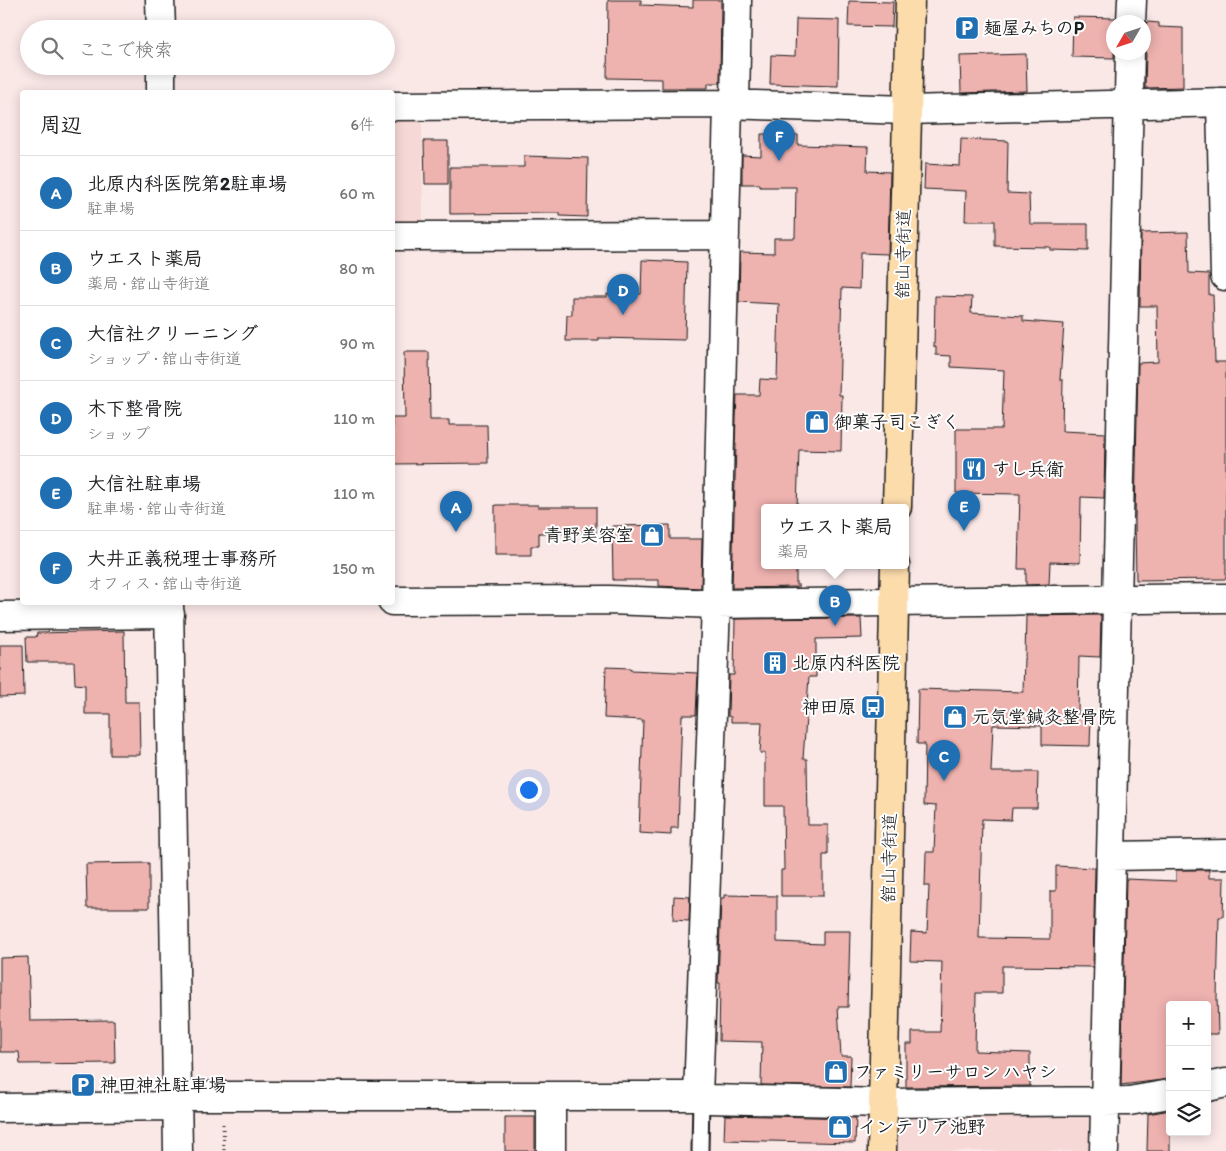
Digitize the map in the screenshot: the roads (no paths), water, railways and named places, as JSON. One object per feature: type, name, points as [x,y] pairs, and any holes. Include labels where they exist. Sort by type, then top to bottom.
[{"type":"main road","name":"舘山寺街道","points":[[897,504],[910,0]]},
{"type":"main road","name":"舘山寺街道","points":[[882,1151],[895,569]]},
{"type":"street","points":[[160,0],[161,20]]},
{"type":"street","points":[[700,1096],[716,604],[725,235],[737,0]]},
{"type":"street","points":[[1131,15],[1132,0]]},
{"type":"street","points":[[1104,1151],[1130,60]]},
{"type":"street","points":[[161,75],[162,90]]},
{"type":"street","points":[[395,106],[732,104],[907,110],[1223,102],[1224,276]]},
{"type":"street","points":[[395,236],[725,235]]},
{"type":"street","points":[[395,601],[609,600],[716,604],[1226,598]]},
{"type":"street","points":[[0,616],[169,608],[178,1151]]},
{"type":"street","points":[[1111,856],[1226,854]]},
{"type":"street","points":[[1211,1086],[1226,1083]]},
{"type":"street","points":[[0,1108],[177,1101],[551,1096],[700,1096],[708,1099],[884,1103],[1129,1101],[1166,1095]]},
{"type":"street","points":[[551,1096],[551,1151]]},
{"type":"lane","points":[[700,1096],[700,1151]]},
{"type":"place","name":"麺屋みちのP","points":[[967,28]]},
{"type":"place","name":"大井正義税理士事務所","points":[[779,161]]},
{"type":"place","name":"木下整骨院","points":[[623,315]]},
{"type":"place","name":"御菓子司こぎく","points":[[817,422]]},
{"type":"place","name":"すし兵衛","points":[[974,469]]},
{"type":"place","name":"大信社駐車場","points":[[964,531]]},
{"type":"place","name":"北原内科医院第2駐車場","points":[[456,532]]},
{"type":"place","name":"青野美容室","points":[[652,535]]},
{"type":"place","name":"ウエスト薬局","points":[[835,626]]},
{"type":"place","name":"北原内科医院","points":[[775,663]]},
{"type":"place","name":"神田原","points":[[873,707]]},
{"type":"place","name":"元気堂鍼灸整骨院","points":[[955,717]]},
{"type":"place","name":"大信社クリーニング","points":[[944,781]]},
{"type":"place","name":"ファミリーサロン ハヤシ","points":[[836,1072]]},
{"type":"place","name":"神田神社駐車場","points":[[83,1085]]},
{"type":"place","name":"インテリア池野","points":[[840,1127]]}]
